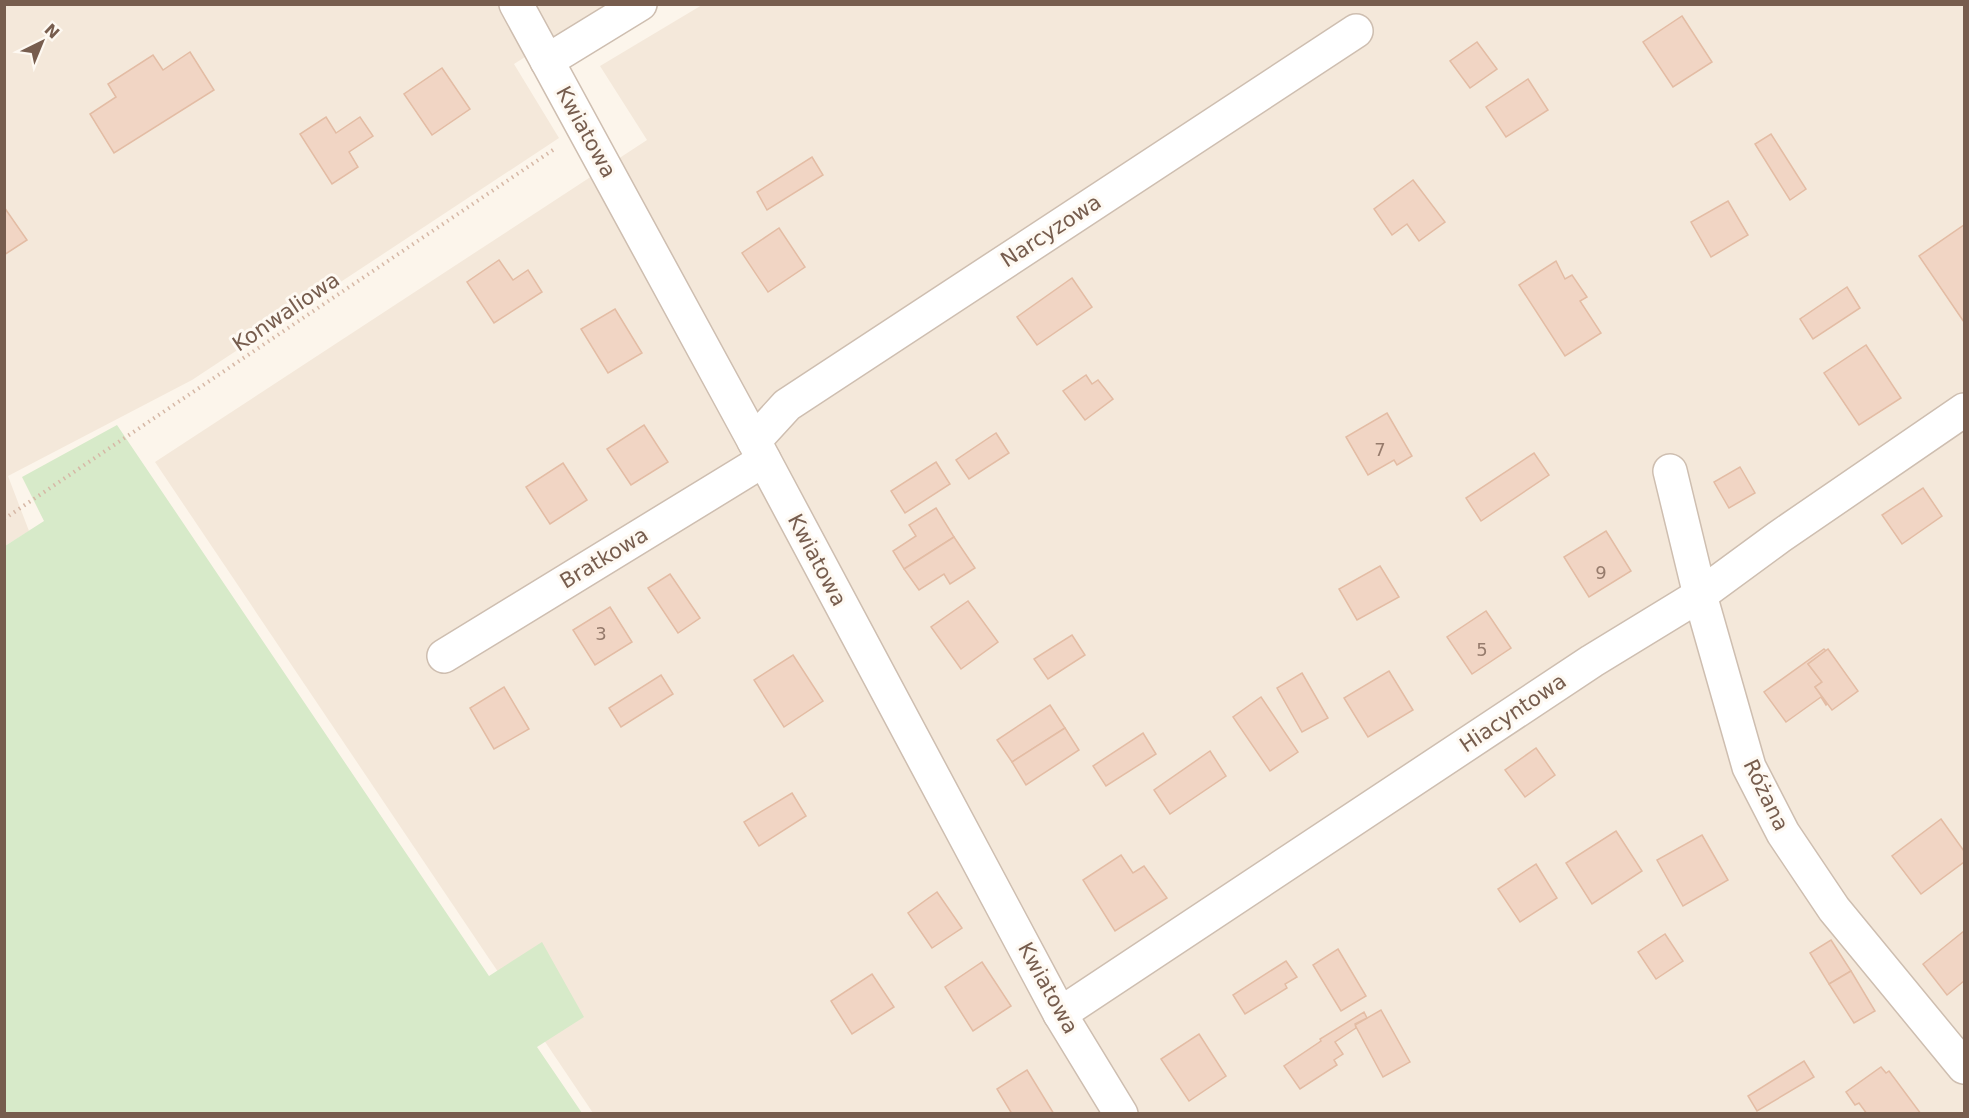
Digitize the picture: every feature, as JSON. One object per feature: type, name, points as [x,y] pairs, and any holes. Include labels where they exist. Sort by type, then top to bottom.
[{"type":"street","name":"Kwiatowa","points":[[516,4],[759,451],[1060,1014],[1121,1113]]},
{"type":"street","points":[[547,61],[640,4]]},
{"type":"street","name":"Narcyzowa","points":[[759,451],[787,405],[1356,31]]},
{"type":"street","name":"Hiacyntowa","points":[[1060,1014],[1582,667],[1700,595],[1779,537],[1965,410]]},
{"type":"street","name":"Bratkowa","points":[[444,656],[759,451]]},
{"type":"street","name":"Różana","points":[[1670,471],[1700,595],[1749,767],[1783,833],[1834,909],[1965,1067]]},
{"type":"path","name":"Konwaliowa","points":[[4,519],[584,129]]},
{"type":"shaded area","points":[[5,5],[607,5],[514,64],[559,138],[192,380],[8,476],[29,531],[5,546]]},
{"type":"shaded area","points":[[702,5],[1964,5],[1964,1113],[593,1113],[155,462],[647,140],[600,66]]},
{"type":"green space","points":[[117,425],[489,976],[542,942],[584,1017],[537,1047],[582,1113],[5,1113],[5,546],[44,521],[22,477]]},
{"type":"building","points":[[1682,16],[1712,62],[1673,87],[1643,42]]},
{"type":"building","points":[[1477,42],[1497,69],[1470,88],[1450,61]]},
{"type":"building","points":[[190,52],[214,90],[114,153],[90,114],[116,97],[108,84],[153,55],[163,70]]},
{"type":"building","points":[[442,68],[470,109],[432,135],[404,94]]},
{"type":"building","points":[[1528,79],[1548,110],[1506,137],[1486,107]]},
{"type":"building","points":[[326,117],[336,133],[360,117],[373,136],[349,152],[358,167],[332,184],[300,134]]},
{"type":"building","points":[[1771,134],[1806,189],[1790,200],[1755,144]]},
{"type":"building","points":[[812,157],[823,175],[767,210],[757,192]]},
{"type":"building","points":[[1413,180],[1445,222],[1419,241],[1407,224],[1392,235],[1374,209]]},
{"type":"building","points":[[1728,201],[1748,235],[1711,257],[1691,222]]},
{"type":"building","points":[[4,207],[27,240],[4,255]]},
{"type":"building","points":[[1964,225],[1964,322],[1919,256]]},
{"type":"building","points":[[779,228],[805,267],[768,292],[742,253]]},
{"type":"building","points":[[499,260],[513,280],[528,270],[542,292],[494,323],[467,282]]},
{"type":"building","points":[[1556,261],[1565,279],[1572,275],[1587,297],[1580,301],[1601,333],[1565,356],[1519,285]]},
{"type":"building","points":[[1072,278],[1092,307],[1037,345],[1017,317]]},
{"type":"building","points":[[1847,287],[1860,308],[1813,339],[1800,319]]},
{"type":"building","points":[[615,309],[642,353],[608,373],[581,329]]},
{"type":"building","points":[[1866,345],[1901,398],[1859,425],[1824,373]]},
{"type":"building","points":[[1086,375],[1092,384],[1098,380],[1113,399],[1085,420],[1063,391]]},
{"type":"building","points":[[1387,413],[1412,456],[1397,465],[1394,460],[1368,475],[1346,437]]},
{"type":"building","points":[[644,425],[668,462],[631,485],[607,449]]},
{"type":"building","points":[[996,433],[1009,453],[969,479],[956,460]]},
{"type":"building","points":[[1534,453],[1549,475],[1481,521],[1466,498]]},
{"type":"building","points":[[936,462],[950,484],[905,513],[891,491]]},
{"type":"building","points":[[563,463],[587,500],[550,524],[526,487]]},
{"type":"building","points":[[1740,467],[1755,493],[1729,508],[1714,482]]},
{"type":"building","points":[[1923,488],[1942,516],[1902,544],[1882,515]]},
{"type":"building","points":[[936,508],[954,537],[904,569],[893,551],[916,536],[909,525]]},
{"type":"building","points":[[1606,531],[1631,571],[1589,597],[1564,557]]},
{"type":"building","points":[[954,537],[975,568],[950,584],[944,574],[919,590],[904,569]]},
{"type":"building","points":[[1380,566],[1399,597],[1357,620],[1339,589]]},
{"type":"building","points":[[670,574],[700,618],[678,633],[648,588]]},
{"type":"building","points":[[968,601],[998,642],[961,669],[931,627]]},
{"type":"building","points":[[610,607],[632,642],[595,665],[573,630]]},
{"type":"building","points":[[1486,611],[1511,648],[1472,674],[1447,637]]},
{"type":"building","points":[[1072,635],[1085,655],[1048,679],[1034,659]]},
{"type":"building","points":[[1824,649],[1826,651],[1808,664],[1822,682],[1815,687],[1827,704],[1821,697],[1786,722],[1764,692]]},
{"type":"building","points":[[1828,649],[1858,691],[1832,710],[1815,687],[1822,682],[1808,664]]},
{"type":"building","points":[[793,655],[823,701],[784,727],[754,680]]},
{"type":"building","points":[[1389,671],[1413,710],[1368,737],[1344,698]]},
{"type":"building","points":[[1302,673],[1328,718],[1302,732],[1277,688]]},
{"type":"building","points":[[661,675],[673,694],[621,727],[609,708]]},
{"type":"building","points":[[504,687],[529,729],[494,749],[470,708]]},
{"type":"building","points":[[1261,697],[1298,752],[1270,771],[1233,717]]},
{"type":"building","points":[[1050,705],[1065,728],[1012,762],[997,740]]},
{"type":"building","points":[[1065,728],[1079,750],[1026,785],[1012,762]]},
{"type":"building","points":[[1143,733],[1156,754],[1106,786],[1093,766]]},
{"type":"building","points":[[1536,748],[1555,775],[1525,797],[1505,770]]},
{"type":"building","points":[[1210,751],[1226,776],[1170,814],[1154,790]]},
{"type":"building","points":[[792,793],[806,816],[759,846],[744,822]]},
{"type":"building","points":[[1941,819],[1964,851],[1964,862],[1921,894],[1892,856]]},
{"type":"building","points":[[1616,831],[1642,871],[1592,904],[1566,863]]},
{"type":"building","points":[[1702,835],[1728,880],[1683,906],[1657,860]]},
{"type":"building","points":[[1121,855],[1133,873],[1144,866],[1167,898],[1115,931],[1083,880]]},
{"type":"building","points":[[1536,864],[1557,898],[1520,922],[1498,889]]},
{"type":"building","points":[[937,892],[962,928],[932,948],[908,913]]},
{"type":"building","points":[[1964,931],[1964,981],[1947,995],[1923,964]]},
{"type":"building","points":[[1665,934],[1683,961],[1656,979],[1638,952]]},
{"type":"building","points":[[1831,940],[1851,971],[1829,984],[1810,953]]},
{"type":"building","points":[[1338,949],[1366,996],[1341,1011],[1313,965]]},
{"type":"building","points":[[1286,961],[1297,977],[1285,984],[1287,988],[1245,1014],[1233,995]]},
{"type":"building","points":[[982,962],[1011,1006],[973,1031],[945,987]]},
{"type":"building","points":[[1851,971],[1875,1011],[1854,1023],[1829,984]]},
{"type":"building","points":[[872,974],[894,1007],[852,1034],[831,1001]]},
{"type":"building","points":[[1381,1010],[1410,1062],[1383,1077],[1355,1025]]},
{"type":"building","points":[[1364,1012],[1367,1018],[1355,1024],[1356,1028],[1335,1042],[1343,1054],[1334,1060],[1337,1065],[1300,1089],[1284,1066],[1321,1041],[1320,1039]]},
{"type":"building","points":[[1199,1034],[1226,1076],[1189,1101],[1161,1059]]},
{"type":"building","points":[[1804,1061],[1814,1077],[1757,1111],[1748,1096]]},
{"type":"building","points":[[1881,1067],[1886,1073],[1889,1071],[1921,1114],[1867,1114],[1859,1103],[1855,1105],[1846,1092]]},
{"type":"building","points":[[1027,1070],[1054,1114],[1012,1114],[997,1089]]}]
